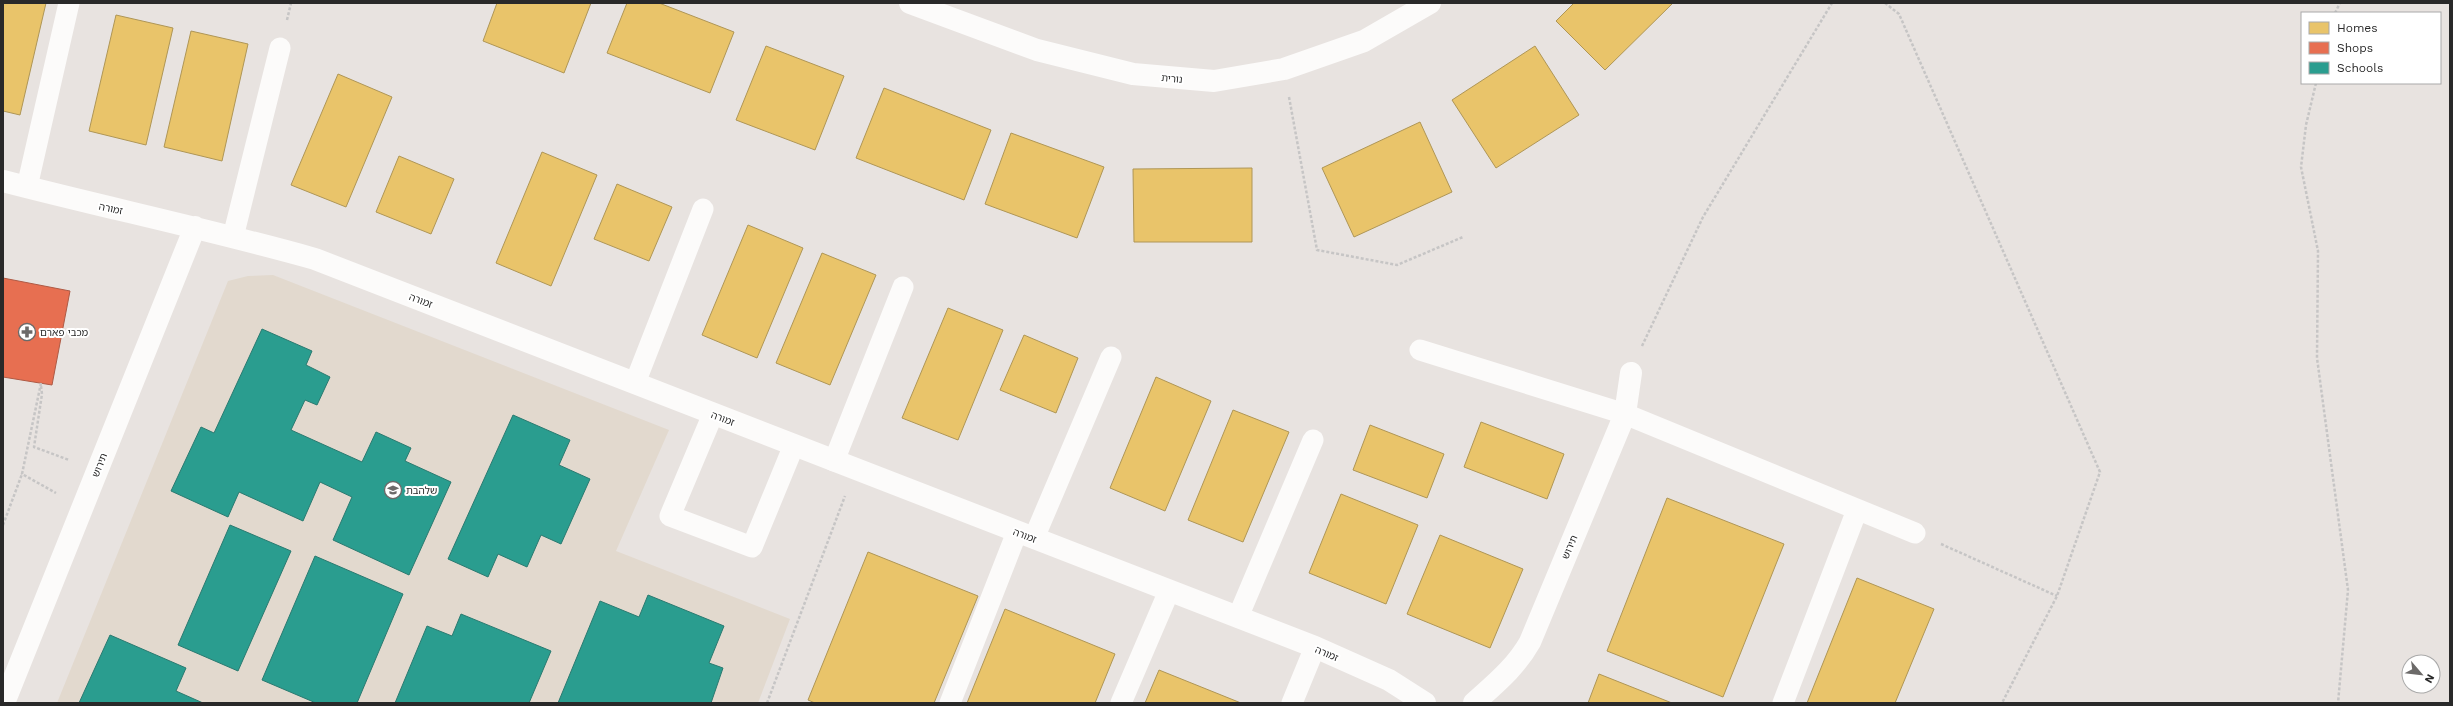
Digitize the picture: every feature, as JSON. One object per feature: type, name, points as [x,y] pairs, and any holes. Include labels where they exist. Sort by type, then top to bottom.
[{"type":"street","name":"נורית","points":[[910,3],[1037,50],[1133,74],[1214,81],[1284,69],[1364,42],[1430,3]]},
{"type":"street","name":"זמורה","points":[[3,181],[94,205],[195,227],[315,259],[1315,647],[1389,680],[1425,703]]},
{"type":"street","name":"תירוש","points":[[4,703],[195,227]]},
{"type":"street","name":"תירוש","points":[[1474,703],[1504,677],[1521,658],[1530,642],[1624,414],[1631,373]]},
{"type":"lane","points":[[27,187],[69,3]]},
{"type":"lane","points":[[233,237],[280,48]]},
{"type":"lane","points":[[635,383],[703,209]]},
{"type":"lane","points":[[834,461],[903,287]]},
{"type":"lane","points":[[1420,350],[1624,414],[1915,533]]},
{"type":"lane","points":[[950,703],[1026,535],[1111,357]]},
{"type":"lane","points":[[713,414],[670,516],[752,547],[794,445]]},
{"type":"lane","points":[[1238,617],[1312,440]]},
{"type":"lane","points":[[1783,703],[1857,510]]},
{"type":"lane","points":[[1121,703],[1169,590]]},
{"type":"lane","points":[[1292,703],[1315,647]]},
{"type":"path","points":[[1651,325],[1703,217],[1832,3]]},
{"type":"path","points":[[1885,3],[1900,14],[2100,472],[2057,596],[2002,703]]},
{"type":"path","points":[[2336,12],[2340,3]]},
{"type":"path","points":[[1284,69],[1317,250],[1397,265],[1463,237]]},
{"type":"path","points":[[2316,84],[2306,125],[2301,167],[2318,251],[2318,358],[2348,590],[2338,703]]},
{"type":"path","points":[[3,525],[22,474],[40,383],[42,394],[34,447],[97,471]]},
{"type":"path","points":[[767,703],[855,468]]},
{"type":"path","points":[[22,474],[82,508]]},
{"type":"path","points":[[1915,533],[2057,596]]},
{"type":"shaded area","name":"שלהבת","points":[[273,275],[669,430],[616,551],[790,619],[758,703],[57,703],[228,281],[248,276]]},
{"type":"building: Homes","points":[[3,3],[46,3],[20,115],[3,111]]},
{"type":"building: Homes","points":[[497,3],[591,3],[564,73],[483,41]]},
{"type":"building: Homes","points":[[627,3],[659,3],[734,32],[710,93],[607,53]]},
{"type":"building: Homes","points":[[1574,3],[1673,3],[1605,70],[1556,21]]},
{"type":"building: Homes","points":[[116,15],[173,28],[146,145],[89,131]]},
{"type":"building: Homes","points":[[191,31],[248,44],[222,161],[164,147]]},
{"type":"building: Homes","points":[[766,46],[844,76],[815,150],[736,120]]},
{"type":"building: Homes","points":[[1535,46],[1579,115],[1496,168],[1452,100]]},
{"type":"building: Homes","points":[[338,74],[392,97],[346,207],[291,185]]},
{"type":"building: Homes","points":[[884,88],[991,130],[964,200],[856,158]]},
{"type":"building: Homes","points":[[1420,122],[1452,192],[1354,237],[1322,168]]},
{"type":"building: Homes","points":[[1011,133],[1104,167],[1077,238],[985,204]]},
{"type":"building: Homes","points":[[542,152],[597,175],[551,286],[496,263]]},
{"type":"building: Homes","points":[[399,156],[454,179],[431,234],[376,212]]},
{"type":"building: Homes","points":[[1252,168],[1252,242],[1134,242],[1133,169]]},
{"type":"building: Homes","points":[[617,184],[672,207],[649,261],[594,239]]},
{"type":"building: Homes","points":[[748,225],[803,248],[757,358],[702,335]]},
{"type":"building: Homes","points":[[822,253],[876,275],[830,385],[776,363]]},
{"type":"building: Homes","points":[[948,308],[1003,330],[958,440],[902,418]]},
{"type":"building: Homes","points":[[1024,335],[1078,358],[1056,413],[1000,390]]},
{"type":"building: Homes","points":[[1156,377],[1211,401],[1165,511],[1110,488]]},
{"type":"building: Homes","points":[[1233,410],[1289,432],[1243,542],[1188,520]]},
{"type":"building: Homes","points":[[1481,422],[1564,454],[1547,499],[1464,467]]},
{"type":"building: Homes","points":[[1370,425],[1444,454],[1427,498],[1353,470]]},
{"type":"building: Homes","points":[[1341,494],[1418,525],[1386,604],[1309,573]]},
{"type":"building: Homes","points":[[1667,498],[1784,544],[1723,697],[1607,651]]},
{"type":"building: Homes","points":[[1440,535],[1523,569],[1490,648],[1407,614]]},
{"type":"building: Homes","points":[[868,552],[978,596],[934,703],[815,703],[808,700]]},
{"type":"building: Homes","points":[[1857,578],[1934,609],[1895,703],[1807,703]]},
{"type":"building: Homes","points":[[1005,609],[1115,654],[1095,703],[967,703]]},
{"type":"building: Homes","points":[[1159,670],[1241,703],[1145,703]]},
{"type":"building: Homes","points":[[1599,674],[1672,703],[1588,703]]},
{"type":"building: Shops","points":[[3,278],[70,291],[52,385],[3,377]]},
{"type":"building: Schools","points":[[262,329],[312,351],[306,365],[330,377],[317,405],[305,400],[291,430],[362,462],[376,432],[411,448],[405,461],[451,482],[409,575],[333,540],[352,497],[320,482],[303,521],[239,492],[228,517],[171,491],[201,427],[214,433]]},
{"type":"building: Schools","points":[[513,415],[570,440],[559,465],[590,479],[561,544],[541,535],[527,567],[498,554],[488,577],[448,559]]},
{"type":"building: Schools","points":[[230,525],[291,551],[238,671],[178,645]]},
{"type":"building: Schools","points":[[315,556],[403,594],[357,703],[316,703],[262,680]]},
{"type":"building: Schools","points":[[648,595],[724,626],[709,663],[723,668],[711,703],[558,703],[600,601],[639,617]]},
{"type":"building: Schools","points":[[461,614],[551,651],[529,703],[395,703],[427,626],[452,636]]},
{"type":"building: Schools","points":[[110,635],[186,668],[176,691],[203,703],[79,703]]},
{"type":"place","name":"מכבי פארם","points":[[27,332]]},
{"type":"place","name":"שלהבת","points":[[393,490]]}]
